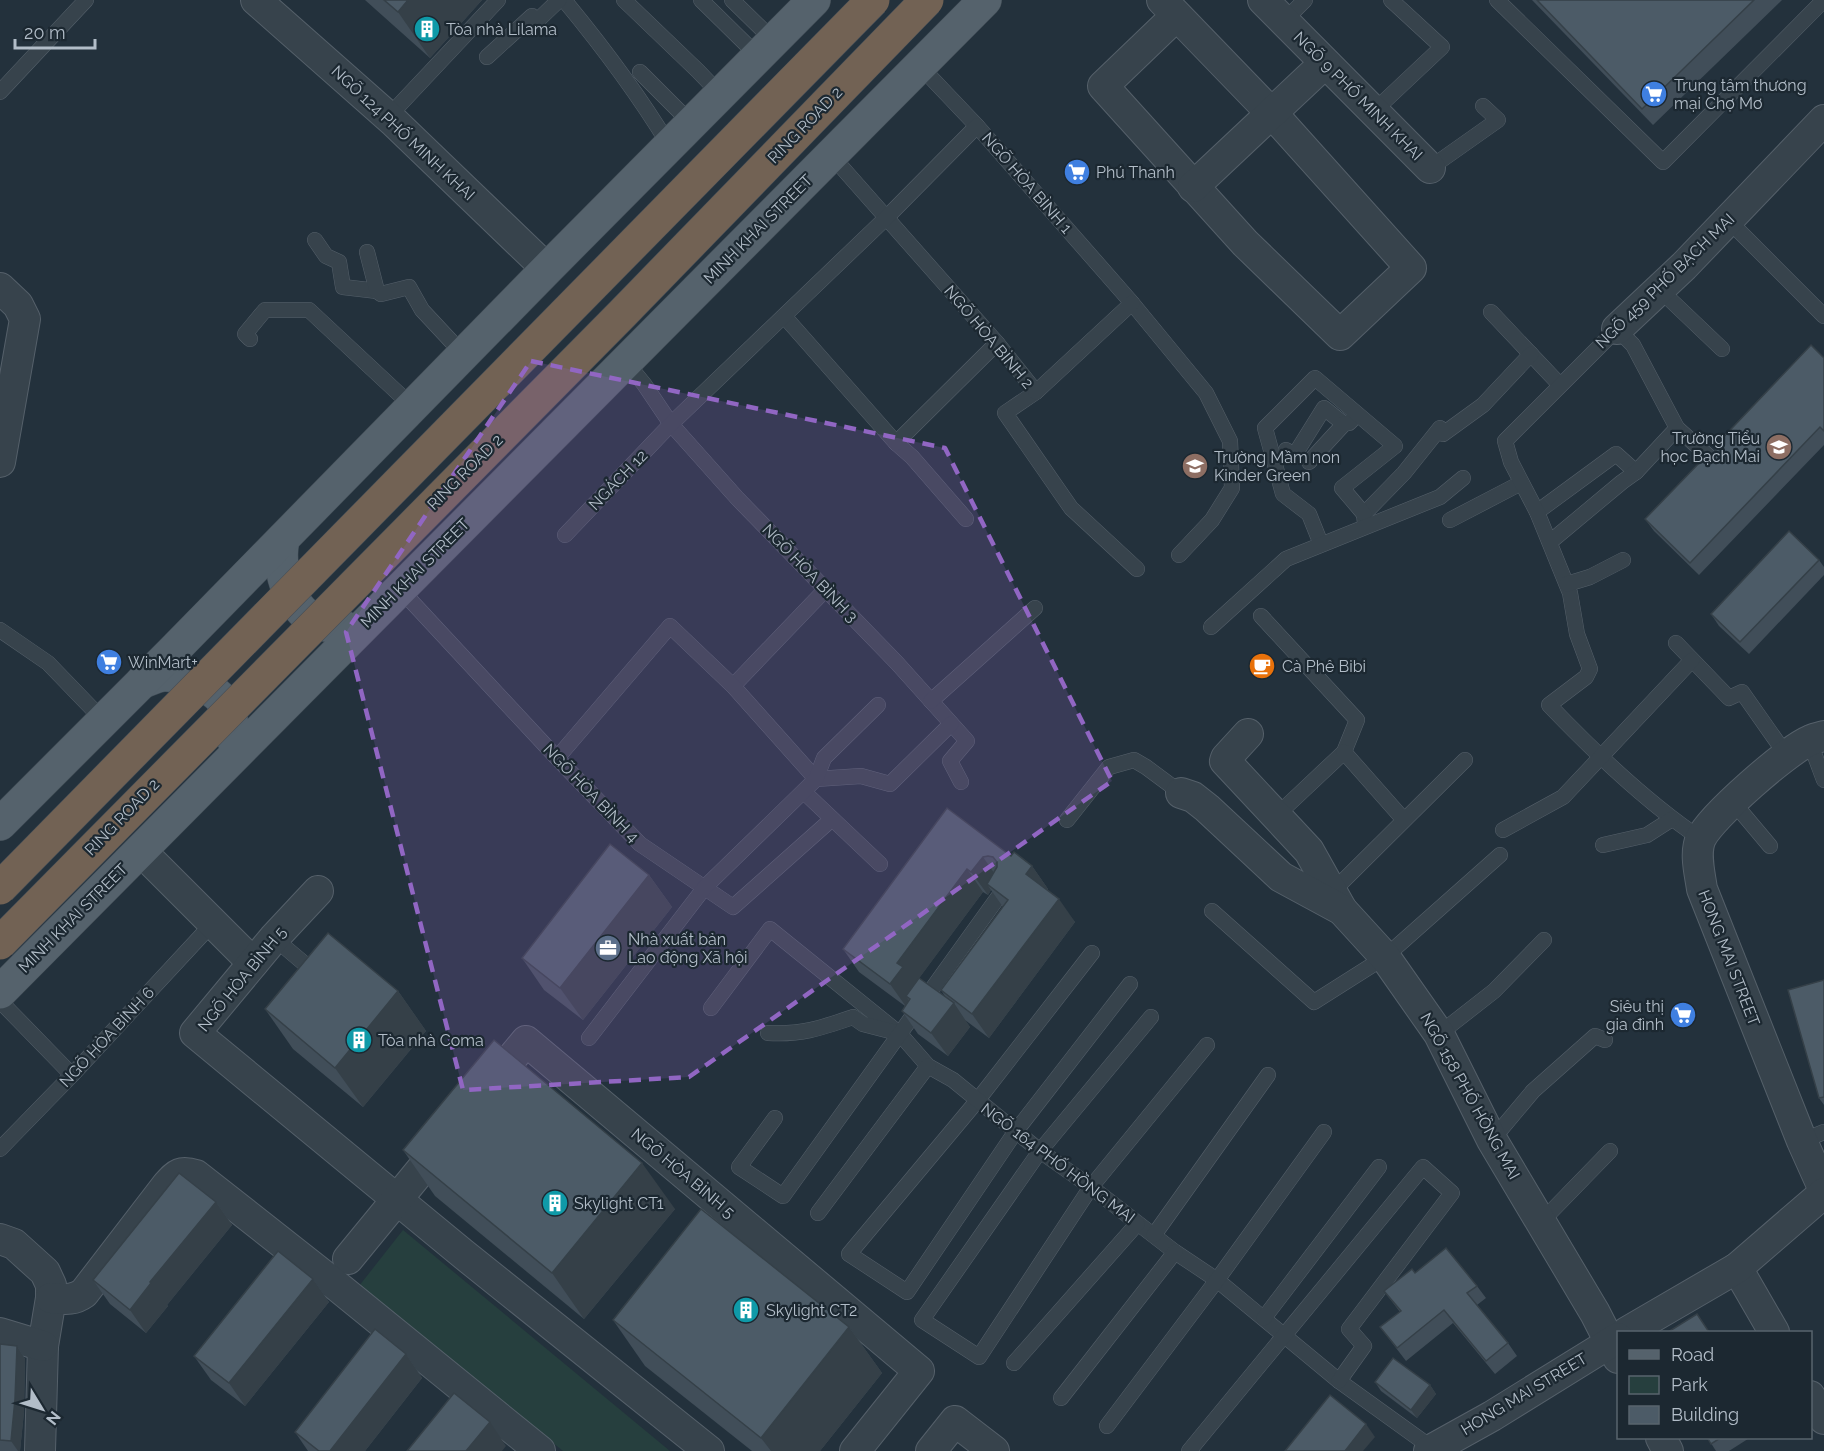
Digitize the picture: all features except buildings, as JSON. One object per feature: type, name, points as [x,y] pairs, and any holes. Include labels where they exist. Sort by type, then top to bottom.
[{"type":"highway","points":[[0,888],[873,0]]},
{"type":"highway","name":"RING ROAD 2","points":[[0,943],[613,322],[927,0]]},
{"type":"main road","points":[[920,66],[985,0]]},
{"type":"main road","points":[[0,824],[413,407],[765,48],[806,3]]},
{"type":"main road","name":"MINH KHAI STREET","points":[[0,992],[920,66]]},
{"type":"main road","points":[[283,539],[280,555],[281,570],[286,589],[298,607],[316,621],[336,627],[350,626],[369,619]]},
{"type":"main road","points":[[142,682],[163,675],[182,677],[204,685],[221,697],[228,709],[233,726],[233,743],[226,763]]},
{"type":"street","name":"NGÕ 124 PHỐ MINH KHAI","points":[[256,0],[388,117],[547,269]]},
{"type":"street","name":"NGÕ 9 PHỐ MINH KHAI","points":[[1263,0],[1430,168]]},
{"type":"street","points":[[1169,8],[1272,114],[1411,268],[1340,336],[1245,243],[1104,86],[1169,8]]},
{"type":"street","points":[[1193,187],[1325,63]]},
{"type":"street","name":"NGÕ 459 PHỐ BẠCH MAI","points":[[1617,329],[1728,220],[1824,120]]},
{"type":"street","points":[[0,288],[18,304],[25,320],[0,462]]},
{"type":"street","points":[[1248,734],[1225,761],[1309,851],[1337,901]]},
{"type":"street","points":[[1701,839],[1716,819],[1756,780],[1807,744]]},
{"type":"street","name":"NGÕ 158 PHỐ HỒNG MAI","points":[[1181,793],[1193,797],[1208,808],[1281,877],[1337,901],[1385,957],[1439,1034],[1492,1140],[1541,1222],[1617,1340]]},
{"type":"street","name":"HONG MAI STREET","points":[[1638,1331],[1737,1268],[1824,1192],[1813,1136],[1702,889],[1698,857],[1701,839]]},
{"type":"street","points":[[140,850],[253,963]]},
{"type":"street","name":"NGÕ HÒA BÌNH 5","points":[[318,891],[274,938],[195,1033],[397,1200],[709,1451]]},
{"type":"street","name":"NGÕ HÒA BÌNH 5","points":[[348,1259],[526,1041],[919,1371],[855,1451]]},
{"type":"street","points":[[51,1298],[68,1300],[84,1293],[177,1174],[186,1172],[196,1174],[525,1446]]},
{"type":"street","points":[[0,1239],[14,1244],[45,1272],[51,1285],[43,1346],[40,1451]]},
{"type":"street","points":[[1737,1268],[1773,1331]]},
{"type":"street","points":[[0,1333],[43,1346]]},
{"type":"street","name":"HONG MAI STREET","points":[[1431,1449],[1617,1344]]},
{"type":"street","points":[[931,1451],[955,1421],[994,1451]]},
{"type":"lane","points":[[0,92],[86,0]]},
{"type":"lane","points":[[388,117],[498,0]]},
{"type":"lane","points":[[487,57],[532,16],[537,21],[561,0],[600,45],[652,117],[680,134]]},
{"type":"lane","points":[[624,0],[720,94]]},
{"type":"lane","points":[[701,0],[765,48]]},
{"type":"lane","points":[[732,0],[765,48]]},
{"type":"lane","points":[[1284,21],[1305,0]]},
{"type":"lane","points":[[1374,111],[1442,47],[1391,0]]},
{"type":"lane","points":[[1497,0],[1663,162],[1824,0]]},
{"type":"lane","name":"NGÕ HÒA BÌNH 1","points":[[920,66],[977,126],[1132,303],[1206,393],[1230,441],[1232,488],[1212,520],[1179,555]]},
{"type":"lane","points":[[640,72],[680,134]]},
{"type":"lane","name":"NGÕ 9 PHỐ MINH KHAI","points":[[1430,168],[1498,120],[1484,106]]},
{"type":"lane","name":"NGÁCH 12","points":[[565,535],[671,424],[887,217],[977,126]]},
{"type":"lane","name":"NGÕ HÒA BÌNH 2","points":[[831,155],[997,343],[1036,392],[1005,412],[1071,508],[1137,569]]},
{"type":"lane","points":[[1728,220],[1824,315]]},
{"type":"lane","points":[[315,240],[326,256],[339,262],[343,287],[377,291],[381,294],[409,287],[422,310],[464,355]]},
{"type":"lane","points":[[367,252],[377,291]]},
{"type":"lane","points":[[1659,289],[1722,349]]},
{"type":"lane","points":[[1036,392],[1132,303]]},
{"type":"lane","points":[[250,339],[245,334],[264,310],[309,310],[413,407]]},
{"type":"lane","points":[[1491,312],[1560,385]]},
{"type":"lane","points":[[784,316],[966,519]]},
{"type":"lane","points":[[1617,329],[1633,345],[1677,428],[1715,462]]},
{"type":"lane","name":"NGÕ 459 PHỐ BẠCH MAI","points":[[1521,483],[1511,462],[1505,441],[1617,329]]},
{"type":"lane","points":[[896,443],[997,343]]},
{"type":"lane","points":[[1365,520],[1440,428],[1443,434],[1483,405],[1531,354]]},
{"type":"lane","name":"NGÕ HÒA BÌNH 3","points":[[626,362],[671,424],[737,498],[931,700],[967,741],[950,761],[961,782]]},
{"type":"lane","points":[[1321,544],[1309,514],[1283,494],[1265,428],[1316,378],[1395,446],[1342,488],[1365,520]]},
{"type":"lane","points":[[1286,450],[1294,456],[1324,408],[1344,424]]},
{"type":"lane","points":[[1309,462],[1344,424],[1349,423],[1359,413]]},
{"type":"lane","points":[[1550,542],[1636,472],[1677,428]]},
{"type":"lane","points":[[1537,512],[1616,454],[1636,472]]},
{"type":"lane","points":[[1211,627],[1286,559],[1321,544],[1365,520],[1440,497],[1463,478]]},
{"type":"lane","points":[[1450,520],[1521,483],[1537,512],[1567,584],[1577,634],[1590,669],[1586,677],[1548,705],[1672,819],[1701,839]]},
{"type":"lane","points":[[1567,584],[1590,577],[1623,560]]},
{"type":"lane","name":"NGÕ HÒA BÌNH 4","points":[[399,589],[640,844],[733,907],[832,819]]},
{"type":"lane","points":[[732,686],[825,590]]},
{"type":"lane","points":[[931,700],[1035,608]]},
{"type":"lane","points":[[1261,616],[1357,720],[1344,752],[1276,816]]},
{"type":"lane","points":[[557,758],[670,626],[732,686],[816,779]]},
{"type":"lane","points":[[0,630],[48,663],[103,720]]},
{"type":"lane","points":[[1676,643],[1729,698],[1742,692],[1807,744],[1824,780]]},
{"type":"lane","points":[[1503,830],[1563,796],[1692,660]]},
{"type":"lane","points":[[589,1038],[705,887],[804,792],[816,779],[824,758],[878,705]]},
{"type":"lane","points":[[816,779],[861,776],[890,784],[951,724]]},
{"type":"lane","points":[[1344,752],[1404,820]]},
{"type":"lane","points":[[1067,820],[1109,767],[1134,760],[1181,793]]},
{"type":"lane","points":[[1337,901],[1404,820],[1465,760]]},
{"type":"lane","points":[[804,792],[880,864]]},
{"type":"lane","points":[[1733,802],[1770,846]]},
{"type":"lane","points":[[1603,845],[1647,835],[1672,819]]},
{"type":"lane","points":[[1212,911],[1314,1002],[1385,957],[1500,855]]},
{"type":"lane","points":[[775,1118],[739,1167],[783,1196],[1004,889]]},
{"type":"lane","name":"NGÕ HÒA BÌNH 6","points":[[0,1149],[213,923]]},
{"type":"lane","name":"NGÕ 164 PHỐ HỒNG MAI","points":[[711,1008],[770,929],[900,1034],[928,1066],[953,1080],[1040,1151],[1175,1252],[1217,1280],[1339,1381],[1431,1449]]},
{"type":"lane","points":[[274,938],[330,986]]},
{"type":"lane","points":[[1439,1034],[1494,991],[1544,940]]},
{"type":"lane","points":[[1092,952],[977,1101],[849,1254],[907,1292],[1016,1131],[1130,984]]},
{"type":"lane","points":[[0,1001],[72,1075]]},
{"type":"lane","points":[[768,1032],[789,1034],[815,1031],[853,1017],[863,1024],[900,1034]]},
{"type":"lane","points":[[1151,1017],[1040,1151],[922,1320],[979,1358],[1091,1187],[1207,1045]]},
{"type":"lane","points":[[1492,1140],[1533,1091],[1595,1036],[1605,1040]]},
{"type":"lane","points":[[818,1213],[928,1066]]},
{"type":"lane","points":[[1154,1235],[1268,1075]]},
{"type":"lane","points":[[1107,1426],[1217,1280],[1324,1132]]},
{"type":"lane","points":[[1541,1222],[1610,1151]]},
{"type":"lane","points":[[1264,1318],[1379,1167]]},
{"type":"lane","points":[[1189,1451],[1423,1167],[1452,1193],[1349,1329],[1364,1346],[1339,1381]]},
{"type":"lane","points":[[1014,1363],[1137,1224]]},
{"type":"lane","points":[[1061,1398],[1175,1252]]},
{"type":"highlighted area","points":[[531,361],[945,448],[1112,781],[689,1077],[463,1090],[346,632]]},
{"type":"green space","points":[[403,1230],[670,1451],[563,1451],[359,1286]]},
{"type":"place","name":"Tòa nhà Lilama","points":[[427,29]]},
{"type":"place","name":"Trung tâm thương mại Chợ Mơ","points":[[1654,94]]},
{"type":"place","name":"Phú Thanh","points":[[1077,172]]},
{"type":"place","name":"Trường Tiểu học Bạch Mai","points":[[1779,447]]},
{"type":"place","name":"Trường Mầm non Kinder Green","points":[[1195,466]]},
{"type":"place","name":"WinMart+","points":[[109,662]]},
{"type":"place","name":"Cà Phê Bibi","points":[[1262,666]]},
{"type":"place","name":"Nhà xuất bản Lao động Xã hội","points":[[608,948]]},
{"type":"place","name":"Siêu thị gia đình","points":[[1683,1015]]},
{"type":"place","name":"Tòa nhà Coma","points":[[359,1040]]},
{"type":"place","name":"Skylight CT1","points":[[555,1203]]},
{"type":"place","name":"Skylight CT2","points":[[746,1310]]}]
